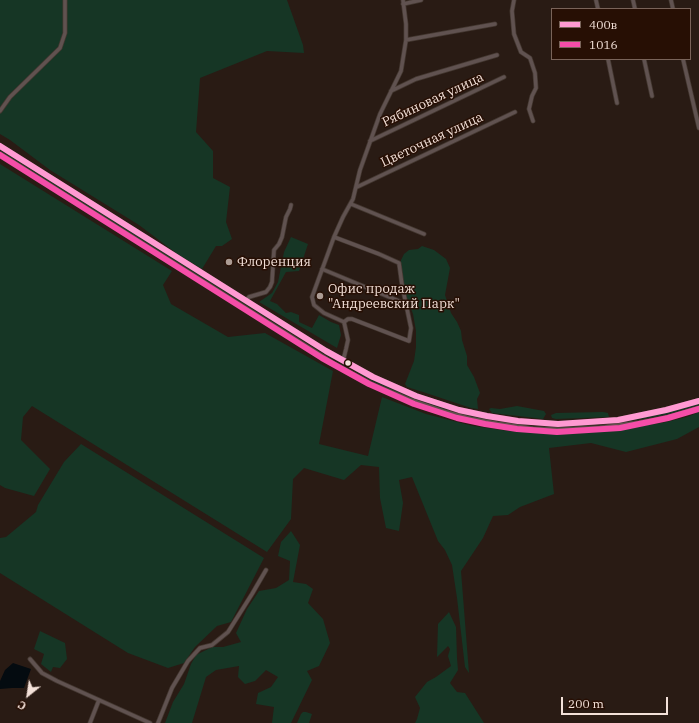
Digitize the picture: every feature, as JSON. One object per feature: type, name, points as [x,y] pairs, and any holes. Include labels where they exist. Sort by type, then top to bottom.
[{"type":"main road","points":[[0,146],[343,361],[373,377],[416,396],[473,413],[518,421],[571,423],[618,420],[666,410],[699,400]]},
{"type":"main road","points":[[0,154],[334,364],[372,384],[412,401],[444,412],[492,424],[521,428],[557,430],[600,428],[638,423],[666,418],[699,408]]},
{"type":"street","points":[[0,111],[10,98],[60,48],[65,32],[65,0]]},
{"type":"street","points":[[344,322],[324,313],[314,305],[312,298],[334,237],[351,204],[357,187],[360,170],[380,114],[401,71],[406,40],[406,24],[403,2],[421,0]]},
{"type":"street","points":[[514,0],[512,11],[514,34],[521,52],[530,58],[535,73],[536,88],[532,96],[529,109],[533,120]]},
{"type":"street","points":[[406,40],[495,24]]},
{"type":"street","points":[[391,91],[416,79],[497,55]]},
{"type":"street","points":[[608,60],[617,103]]},
{"type":"street","points":[[644,60],[652,96]]},
{"type":"street","points":[[683,60],[699,128]]},
{"type":"street","name":"Рябиновая улица","points":[[370,141],[504,77]]},
{"type":"street","name":"Цветочная улица","points":[[357,187],[515,112]]},
{"type":"street","points":[[351,204],[424,234]]},
{"type":"street","points":[[246,301],[249,297],[266,292],[270,287],[272,282],[274,250],[282,237],[286,217],[291,205]]},
{"type":"street","points":[[334,237],[399,263],[411,328],[409,341],[352,319],[348,319],[344,322]]},
{"type":"street","points":[[322,269],[406,304]]},
{"type":"street","points":[[343,361],[348,340],[344,322]]},
{"type":"street","points":[[158,723],[172,688],[188,661],[200,648],[212,645],[228,632],[266,570]]},
{"type":"street","points":[[30,659],[42,673],[150,723]]},
{"type":"street","points":[[90,723],[99,700]]},
{"type":"green space","points":[[0,0],[287,0],[303,45],[304,53],[267,51],[200,78],[196,132],[213,151],[213,178],[230,187],[226,222],[232,239],[222,246],[216,246],[202,269],[176,253],[139,225],[50,170],[0,134]]},
{"type":"green space","points":[[0,150],[333,358],[333,359],[0,152]]},
{"type":"green space","points":[[0,164],[172,271],[163,285],[171,304],[228,337],[265,333],[333,371],[319,444],[368,456],[382,397],[426,414],[473,426],[509,431],[568,434],[596,432],[666,422],[687,417],[699,412],[699,427],[677,439],[626,452],[591,443],[549,448],[554,494],[520,507],[508,515],[493,516],[483,538],[461,571],[469,673],[465,667],[452,565],[445,550],[438,541],[412,477],[399,480],[403,503],[399,531],[386,528],[380,498],[379,467],[361,465],[344,480],[304,468],[293,479],[291,519],[267,552],[32,406],[23,417],[21,440],[50,469],[34,496],[5,488],[0,485]]},
{"type":"green space","points":[[291,237],[308,244],[299,271],[286,272],[270,301],[277,304],[286,313],[291,312],[299,315],[299,322],[312,328],[319,315],[339,325],[341,335],[337,348],[259,302],[272,293],[278,282],[284,252]]},
{"type":"green space","points":[[422,246],[434,250],[446,259],[450,268],[445,295],[451,313],[461,331],[467,356],[467,365],[474,377],[480,393],[477,399],[478,409],[407,387],[405,384],[414,361],[416,331],[413,314],[403,287],[400,269],[401,260],[404,254],[409,250],[418,249]]},
{"type":"green space","points":[[355,370],[372,380],[414,398],[443,408],[480,416],[480,418],[413,400],[372,381]]},
{"type":"green space","points":[[699,403],[699,405],[666,415],[617,423],[548,426],[617,422],[665,413]]},
{"type":"green space","points":[[517,406],[544,411],[546,414],[543,419],[492,413],[489,409]]},
{"type":"green space","points":[[556,413],[608,413],[609,417],[556,419],[552,418],[551,415]]},
{"type":"green space","points":[[81,444],[264,558],[231,622],[217,626],[195,647],[184,663],[168,668],[128,653],[0,573],[0,538],[6,537],[36,512],[38,505],[64,462]]},
{"type":"green space","points":[[291,531],[300,545],[293,582],[306,584],[313,589],[308,603],[323,619],[330,643],[319,666],[307,671],[312,680],[291,723],[272,723],[274,707],[256,704],[258,693],[271,687],[278,677],[266,670],[255,681],[245,684],[238,677],[239,666],[216,670],[206,677],[192,723],[165,723],[173,702],[184,684],[196,655],[212,647],[223,647],[241,642],[236,633],[247,609],[259,591],[276,588],[289,580],[290,561],[278,556],[281,542]]},
{"type":"green space","points":[[449,612],[456,627],[458,670],[450,683],[457,692],[465,693],[484,723],[415,723],[420,708],[415,697],[427,682],[451,666],[448,656],[450,649],[448,646],[437,657],[438,624]]},
{"type":"green space","points":[[40,631],[65,643],[67,659],[60,668],[53,667],[51,672],[41,664],[44,654],[34,649]]},
{"type":"green space","points":[[303,712],[312,714],[309,723],[297,723],[301,714]]},
{"type":"shaded area","points":[[13,663],[31,669],[24,688],[0,689],[0,681],[5,670]]},
{"type":"transit line","name":"400в","points":[[0,146],[326,351],[373,377],[416,396],[459,410],[487,416],[518,421],[558,424],[618,420],[666,410],[699,401]]},
{"type":"transit line","name":"1016","points":[[0,155],[322,358],[369,384],[414,404],[457,418],[485,424],[517,429],[557,432],[620,428],[668,418],[699,409]]},
{"type":"place","name":"Флоренция","points":[[229,262]]},
{"type":"place","name":"Офис продаж \"Андреевский Парк\"","points":[[320,296]]}]
